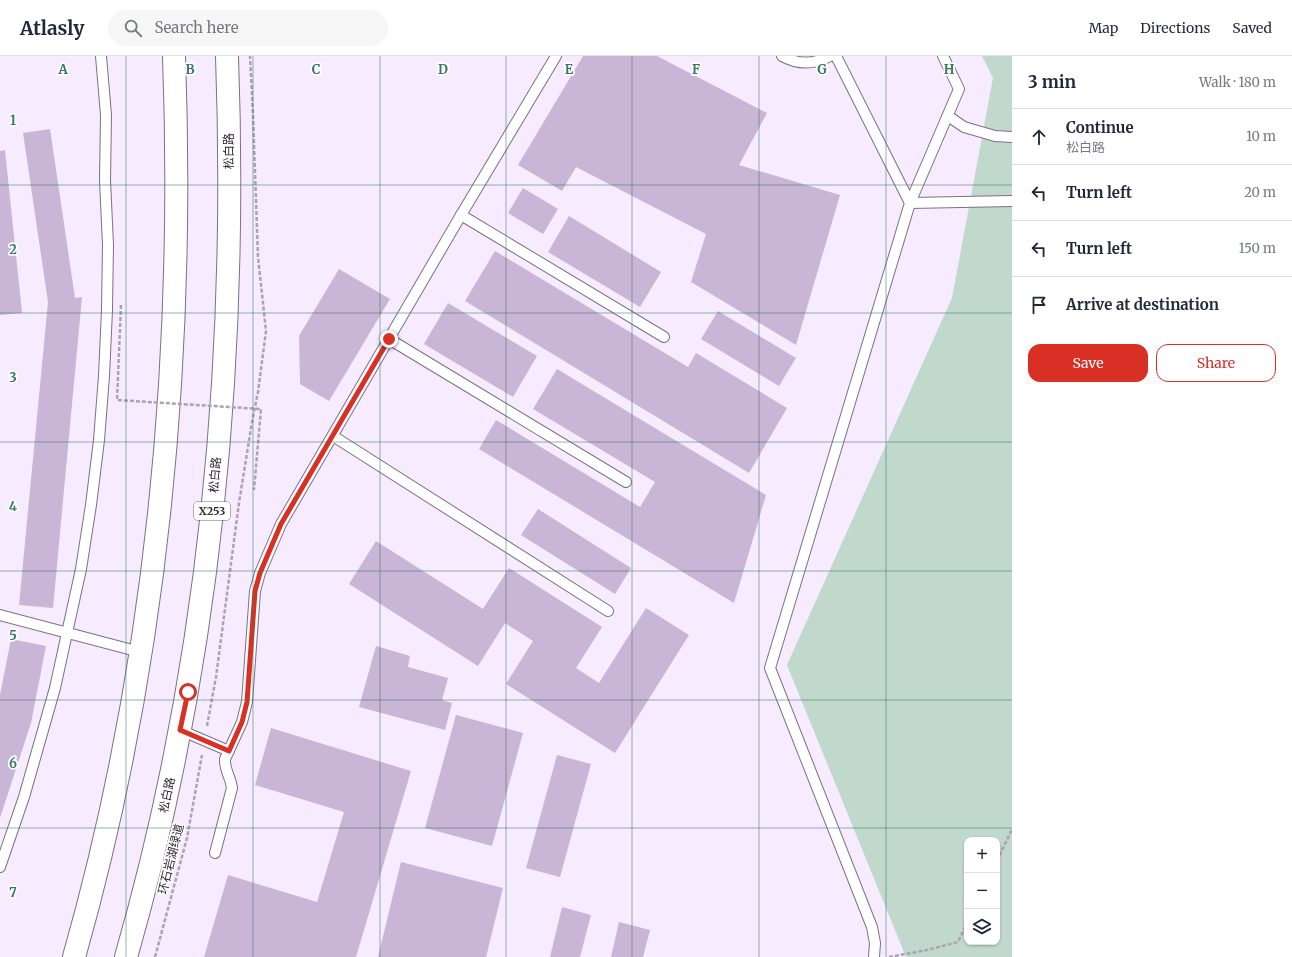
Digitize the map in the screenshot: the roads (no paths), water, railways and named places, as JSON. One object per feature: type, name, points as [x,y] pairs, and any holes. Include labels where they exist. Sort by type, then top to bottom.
[{"type":"main road","points":[[74,957],[102,846],[122,754],[140,652],[160,498],[171,381],[177,196],[177,119],[174,56]]},
{"type":"main road","name":"松白路","points":[[126,957],[142,901],[167,797],[204,587],[223,385],[230,197],[227,56]]},
{"type":"lane","points":[[0,867],[40,742],[68,633],[81,569],[91,505],[99,440],[107,310],[108,245],[105,180],[106,116],[101,56]]},
{"type":"lane","points":[[215,853],[232,788],[224,765],[225,759],[242,722],[247,702],[255,591],[260,573],[281,524],[461,215],[556,56]]},
{"type":"lane","points":[[782,56],[796,62],[808,63],[819,61],[830,56]]},
{"type":"lane","points":[[836,56],[910,203]]},
{"type":"lane","points":[[874,957],[875,943],[872,927],[770,668],[910,203],[959,89],[943,56]]},
{"type":"lane","points":[[948,116],[964,127],[995,136],[1012,137]]},
{"type":"lane","points":[[910,203],[1012,201]]},
{"type":"lane","points":[[461,215],[664,337]]},
{"type":"lane","points":[[389,339],[626,482]]},
{"type":"lane","points":[[333,436],[608,611]]},
{"type":"lane","points":[[0,615],[140,652]]},
{"type":"lane","points":[[180,730],[229,751]]}]
